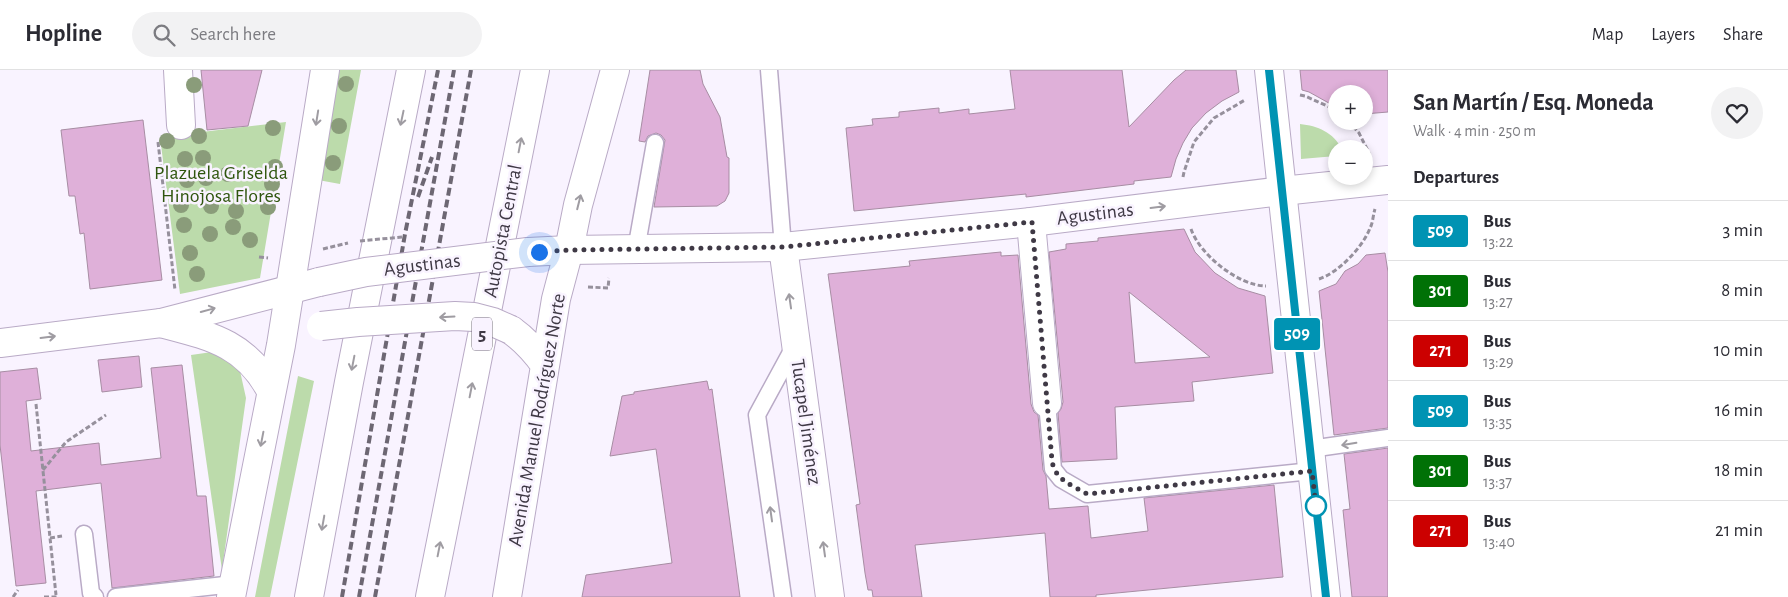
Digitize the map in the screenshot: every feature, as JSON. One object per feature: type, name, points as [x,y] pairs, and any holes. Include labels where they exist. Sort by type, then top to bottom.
[{"type":"main road","points":[[178,70],[181,125]]},
{"type":"main road","points":[[233,590],[281,345],[325,70]]},
{"type":"main road","points":[[309,597],[349,382],[411,70]]},
{"type":"main road","name":"Autopista Central","points":[[430,597],[535,70]]},
{"type":"main road","name":"Avenida Manuel Rodríguez Norte","points":[[507,597],[556,299],[578,205],[616,70]]},
{"type":"main road","points":[[1269,70],[1326,597]]},
{"type":"main road","name":"Agustinas","points":[[0,343],[161,323],[290,289],[366,272],[528,252],[783,247],[1032,222],[1382,180]]},
{"type":"main road","points":[[1032,222],[1047,403]]},
{"type":"main road","name":"Tucapel Jiménez","points":[[783,247],[830,597]]},
{"type":"main road","points":[[281,345],[300,334],[321,326],[455,316],[474,317],[493,322],[511,330],[536,351],[545,365]]},
{"type":"main road","points":[[161,323],[198,332],[240,352],[254,364],[272,391]]},
{"type":"lane","points":[[770,70],[783,247]]},
{"type":"lane","points":[[636,250],[655,143]]},
{"type":"lane","points":[[783,597],[757,416],[796,344]]},
{"type":"lane","points":[[1047,403],[1053,470],[1061,479],[1087,494],[1311,460],[1388,438]]},
{"type":"lane","points":[[84,534],[91,593],[95,597]]},
{"type":"lane","points":[[116,597],[233,590]]},
{"type":"path","points":[[175,290],[157,136],[181,125]]},
{"type":"path","points":[[1262,286],[1292,287],[1324,277],[1351,257],[1370,229],[1382,180],[1357,130]]},
{"type":"path","points":[[36,404],[57,596],[44,597]]},
{"type":"path","points":[[43,470],[66,442],[106,416]]},
{"type":"path","points":[[13,597],[18,590]]},
{"type":"green space","points":[[337,70],[361,70],[340,184],[318,180]]},
{"type":"green space","name":"Plazuela Griselda Hinojosa Flores","points":[[286,122],[260,278],[180,294],[160,137]]},
{"type":"green space","points":[[1300,124],[1313,126],[1330,134],[1336,140],[1328,140],[1328,157],[1301,159]]},
{"type":"green space","points":[[212,352],[228,357],[240,371],[246,398],[222,570],[191,355]]},
{"type":"green space","points":[[298,376],[314,381],[270,597],[255,597]]},
{"type":"building","points":[[201,70],[262,70],[248,126],[207,130]]},
{"type":"building","points":[[650,70],[700,70],[703,84],[720,117],[727,157],[729,158],[729,193],[725,201],[717,206],[654,207],[665,140],[656,133],[648,136],[645,142],[639,141]]},
{"type":"building","points":[[1010,70],[1122,70],[1129,127],[1186,70],[1236,70],[1239,92],[1222,101],[1206,113],[1192,128],[1176,159],[1171,177],[1134,181],[1134,184],[1026,197],[1026,194],[854,211],[846,128],[873,125],[872,119],[899,117],[899,112],[939,108],[939,113],[969,109],[969,114],[1015,109]]},
{"type":"building","points":[[1300,70],[1388,70],[1388,112],[1373,113],[1373,85],[1328,85],[1328,103],[1302,90]]},
{"type":"building","points":[[143,120],[162,280],[90,289],[84,233],[80,234],[75,196],[69,196],[61,130]]},
{"type":"building","points":[[1184,229],[1195,252],[1215,273],[1238,288],[1265,296],[1273,373],[1192,382],[1194,401],[1115,407],[1117,459],[1062,462],[1058,413],[1063,402],[1049,252],[1066,249],[1066,244],[1098,241],[1098,238]],"holes":[[[1129,292],[1210,357],[1135,363]]]},
{"type":"building","points":[[1001,252],[1001,256],[1018,255],[1031,404],[1034,412],[1038,415],[1049,509],[1088,506],[1091,538],[1148,531],[1144,498],[1274,485],[1283,577],[1096,595],[1096,597],[1050,597],[1045,533],[915,545],[922,597],[873,597],[872,590],[868,590],[865,573],[856,505],[860,504],[828,274],[910,266],[909,261]]},
{"type":"building","points":[[1385,253],[1388,272],[1388,428],[1334,435],[1319,291],[1336,284],[1345,271],[1358,264],[1366,255]]},
{"type":"building","points":[[139,356],[142,387],[102,392],[98,360]]},
{"type":"building","points":[[182,365],[197,496],[206,496],[214,576],[112,588],[101,483],[36,491],[46,583],[16,586],[0,445],[0,372],[37,368],[41,399],[26,401],[31,451],[99,443],[101,465],[161,458],[151,368]]},
{"type":"building","points":[[707,381],[709,390],[712,389],[740,597],[582,597],[586,575],[672,563],[656,449],[610,456],[622,396],[634,394],[634,392]]},
{"type":"building","points":[[1388,448],[1388,597],[1352,597],[1343,510],[1350,509],[1344,454]]},
{"type":"railway","points":[[342,597],[405,234],[438,70]]},
{"type":"railway","points":[[359,597],[454,70]]},
{"type":"railway","points":[[375,597],[471,70]]},
{"type":"railway","points":[[418,197],[432,157]]},
{"type":"bus line","name":"509","points":[[1269,70],[1326,597]]},
{"type":"route","points":[[539,252],[783,247],[1032,222],[1053,470],[1061,479],[1087,494],[1312,471],[1316,506]]}]
